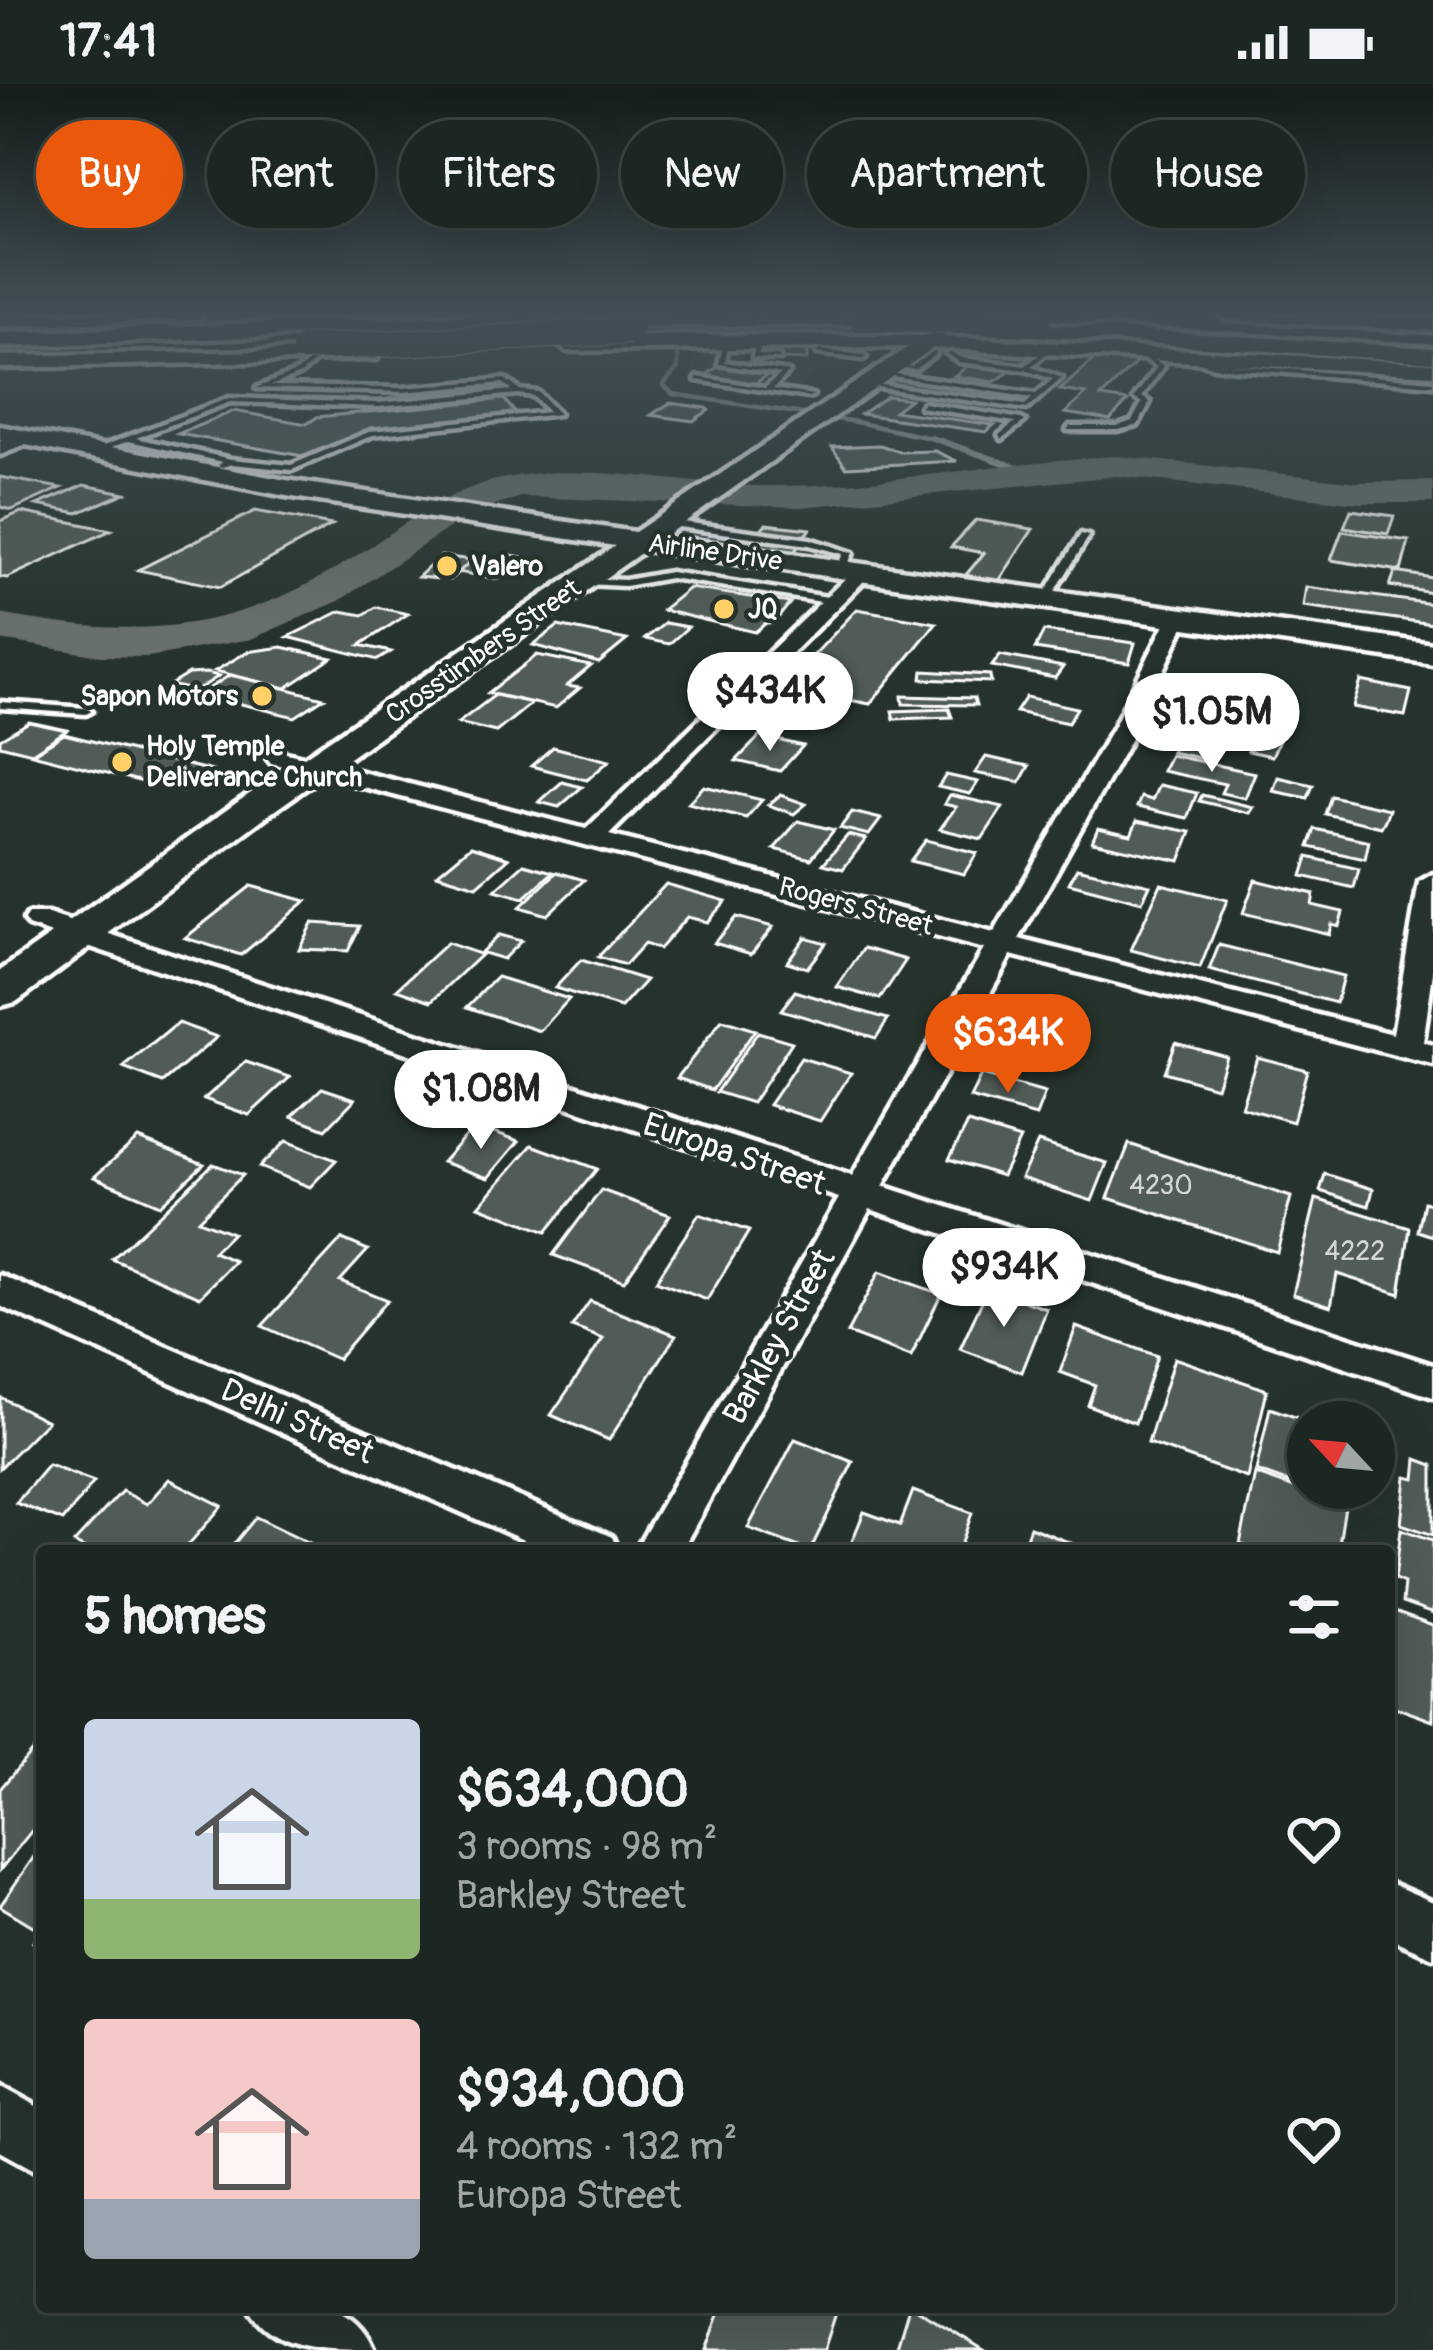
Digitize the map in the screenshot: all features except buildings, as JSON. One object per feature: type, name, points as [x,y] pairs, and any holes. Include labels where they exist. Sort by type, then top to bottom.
[{"type":"main road","name":"Crosstimbers Street","points":[[668,514],[695,478],[777,419]]},
{"type":"main road","name":"Crosstimbers Street","points":[[0,946],[297,763],[815,419]]},
{"type":"main road","name":"Airline Drive","points":[[0,433],[219,467],[275,494]]},
{"type":"main road","points":[[737,447],[769,452]]},
{"type":"main road","name":"Airline Drive","points":[[0,449],[485,526],[612,552],[686,553],[800,570],[846,583],[1433,654]]},
{"type":"main road","name":"Airline Drive","points":[[846,583],[1046,599],[1433,669]]},
{"type":"main road","name":"Crosstimbers Street","points":[[0,992],[297,763]]},
{"type":"street","points":[[0,449],[26,438]]},
{"type":"street","points":[[592,838],[846,583]]},
{"type":"street","name":"Barkley Street","points":[[661,1545],[1126,726],[1177,624]]},
{"type":"street","name":"Rogers Street","points":[[297,763],[1419,1051]]},
{"type":"street","points":[[1419,1051],[1433,882]]},
{"type":"street","name":"Europa Street","points":[[38,920],[1433,1381]]},
{"type":"street","name":"Delhi Street","points":[[0,1290],[582,1545]]},
{"type":"street","points":[[1395,1913],[1433,1930]]},
{"type":"street","points":[[0,2116],[36,2140]]},
{"type":"street","points":[[290,2313],[343,2350]]},
{"type":"lane","points":[[94,451],[180,419]]},
{"type":"lane","points":[[128,439],[219,467],[292,468],[371,433],[509,419]]},
{"type":"lane","points":[[1002,437],[1022,421],[1008,419]]},
{"type":"lane","points":[[1070,428],[1118,428],[1137,419]]},
{"type":"lane","points":[[668,514],[686,553]]},
{"type":"lane","points":[[1046,599],[1084,536]]},
{"type":"lane","points":[[612,552],[625,583],[686,553],[800,570]]},
{"type":"lane","points":[[0,705],[86,712]]},
{"type":"waterway","points":[[835,419],[935,439]]},
{"type":"waterway","points":[[935,439],[944,441]]},
{"type":"waterway","points":[[935,439],[1034,473]]},
{"type":"waterway","points":[[0,627],[101,643],[148,644],[236,630],[324,592],[461,505],[521,486],[801,496],[1117,466],[1358,493],[1433,492]]},
{"type":"place","name":"Valero","points":[[447,566]]},
{"type":"place","name":"JQ","points":[[724,609]]},
{"type":"place","name":"Sapon Motors","points":[[262,696]]},
{"type":"place","name":"Holy Temple Deliverance Church","points":[[122,762]]}]
